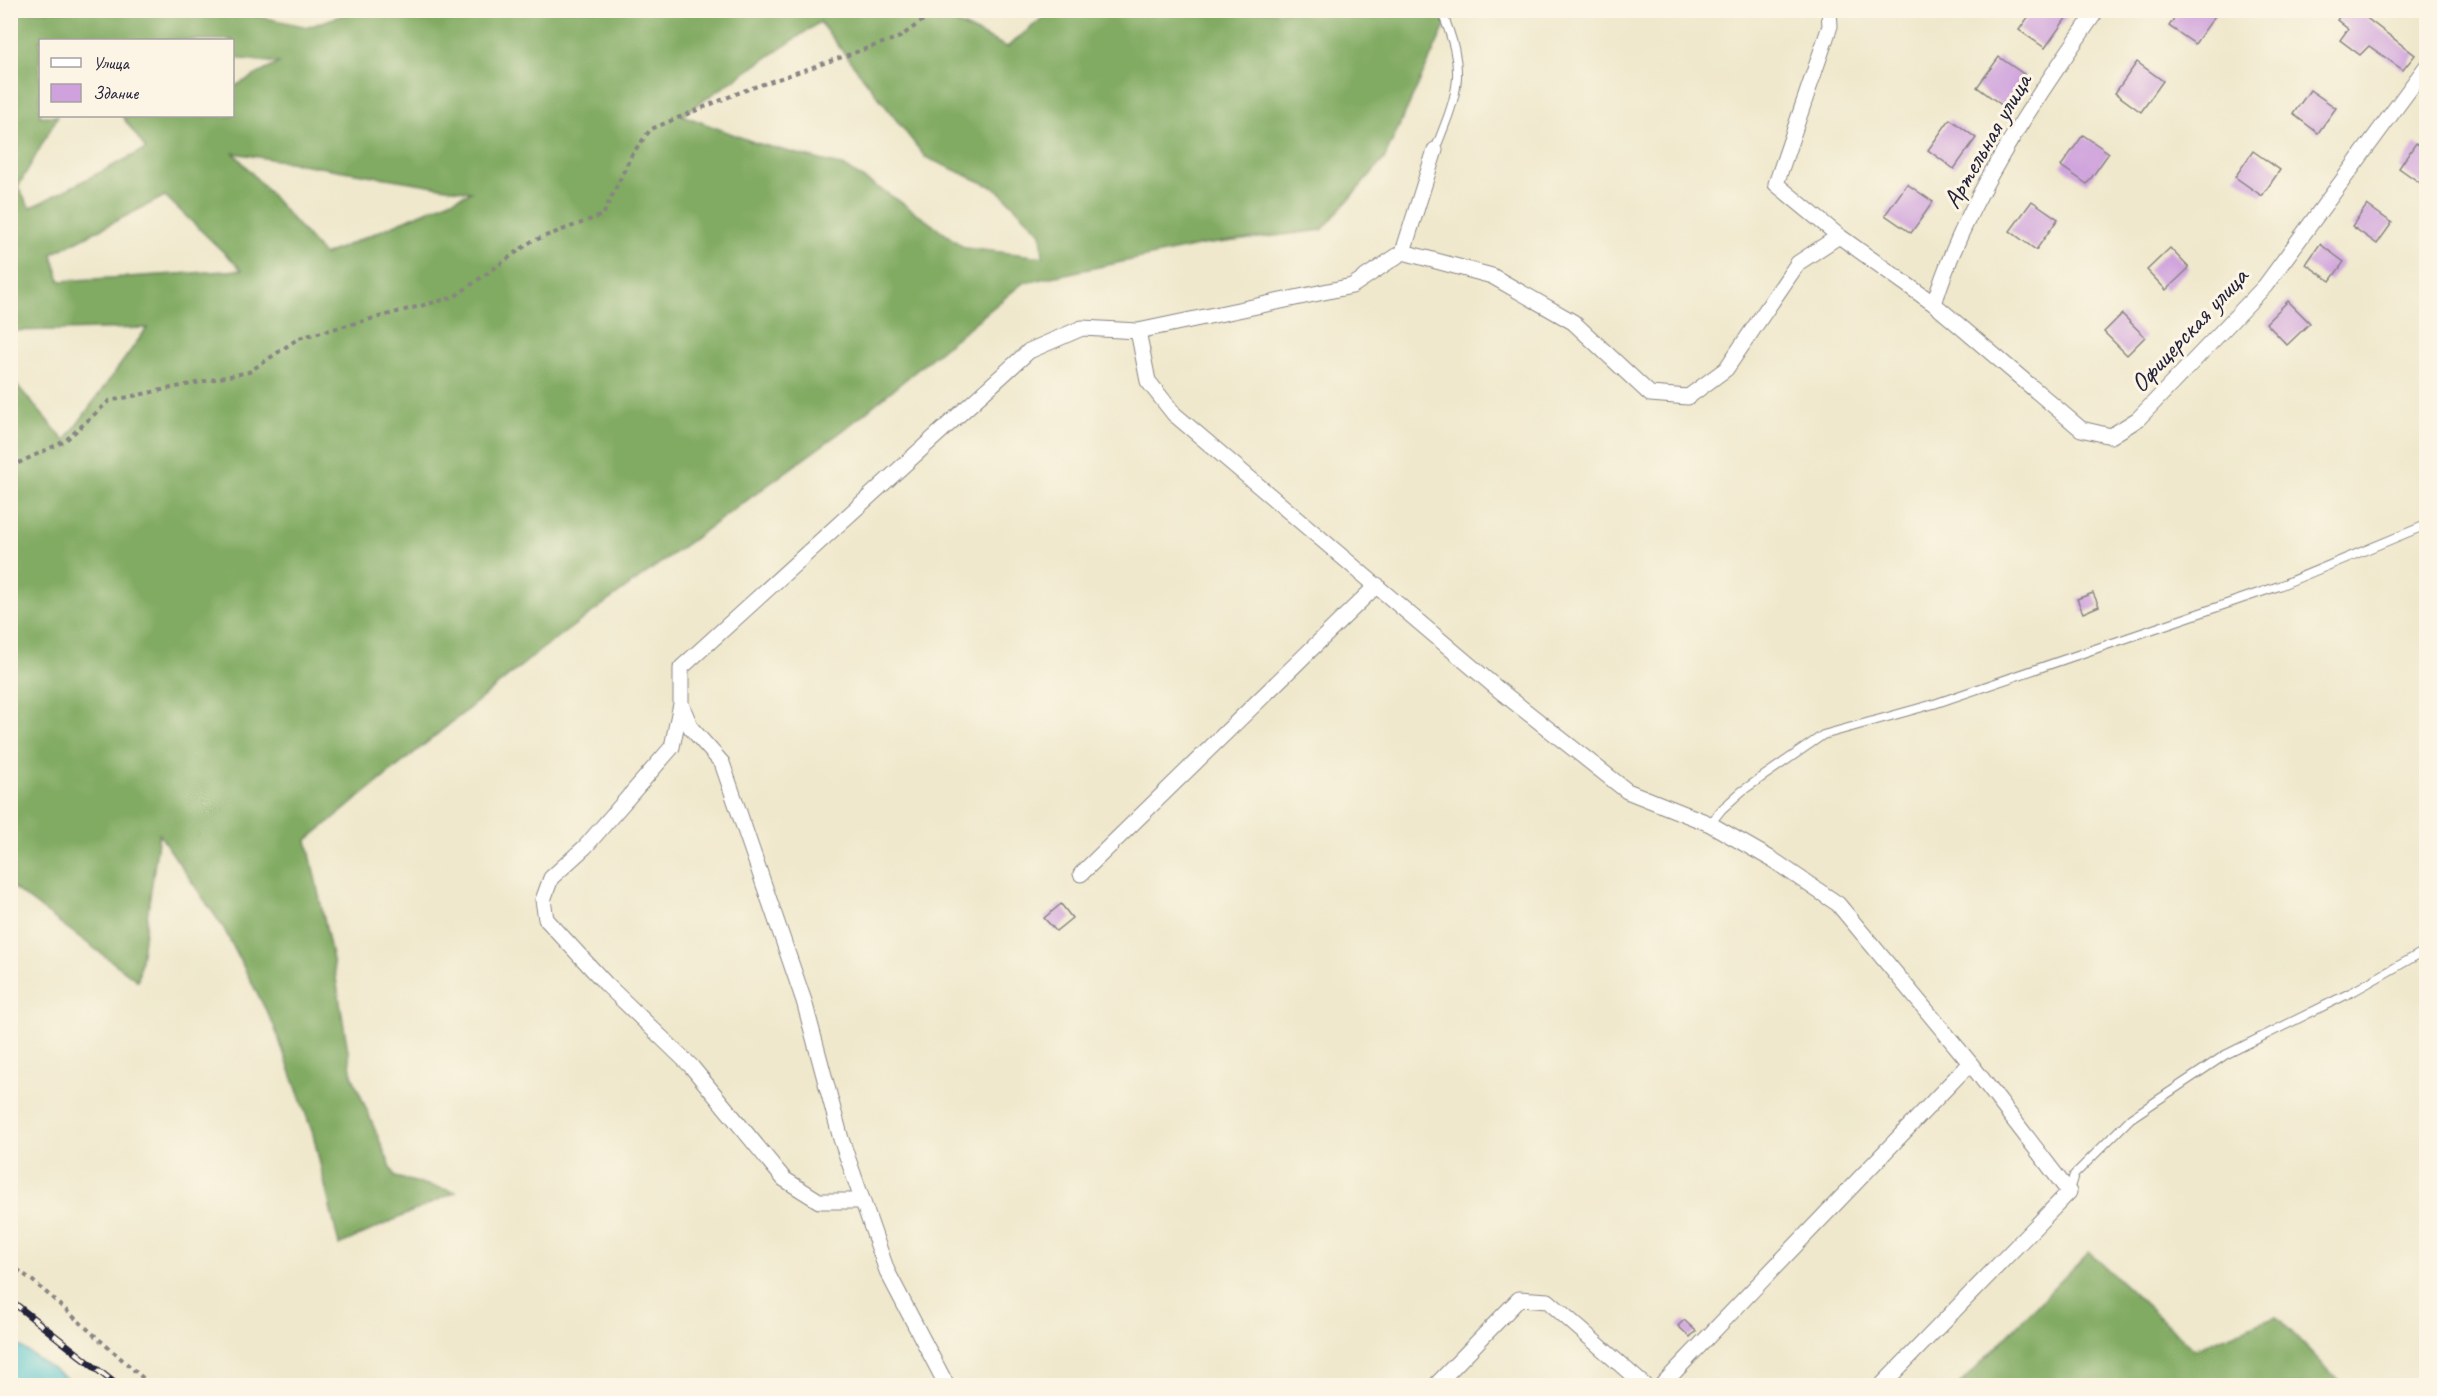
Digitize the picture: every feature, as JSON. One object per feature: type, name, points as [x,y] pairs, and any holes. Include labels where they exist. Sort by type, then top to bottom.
[{"type":"street","name":"Офицерская улица","points":[[1829,10],[1830,26],[1776,184],[1839,236],[1934,304],[2081,429],[2111,436],[2138,419],[2265,286],[2427,68]]},
{"type":"street","name":"Артельная улица","points":[[1934,304],[1944,272],[1986,182],[2058,67],[2097,10]]},
{"type":"street","points":[[862,1200],[819,1201],[784,1179],[691,1066],[606,984],[546,919],[543,900],[551,878],[585,847],[672,747],[681,704],[681,668],[1029,351],[1082,328],[1138,331],[1352,286],[1402,252],[1436,150]]},
{"type":"street","points":[[1402,252],[1492,276],[1573,322],[1650,394],[1688,397],[1726,369],[1798,263],[1839,236]]},
{"type":"street","points":[[1138,331],[1148,381],[1174,414],[1500,690],[1627,791],[1710,824],[1773,860],[1838,904],[1970,1063],[2069,1192],[1881,1386]]},
{"type":"street","points":[[1081,874],[1377,585]]},
{"type":"street","points":[[681,704],[691,728],[722,763],[804,1000],[841,1139],[887,1271],[947,1386]]},
{"type":"street","points":[[1661,1386],[1970,1063]]},
{"type":"street","points":[[1435,1386],[1519,1299],[1548,1301],[1645,1386]]},
{"type":"lane","points":[[1436,150],[1456,99],[1458,75],[1454,42],[1441,10]]},
{"type":"lane","points":[[1710,824],[1722,809],[1742,791],[1823,735],[1934,704],[2279,586],[2427,525]]},
{"type":"lane","points":[[2069,1192],[2074,1175],[2132,1118],[2226,1055],[2354,991],[2427,950]]},
{"type":"path","points":[[10,467],[65,441],[109,401],[249,372],[299,338],[454,297],[532,242],[603,215],[632,154],[651,129],[743,91],[900,37],[937,10]]},
{"type":"path","points":[[1003,10],[1010,10]]},
{"type":"path","points":[[10,1264],[33,1281],[152,1386]]},
{"type":"green space","points":[[357,10],[929,10],[1007,47],[1051,11],[1452,11],[1384,159],[1322,230],[1202,245],[1023,283],[845,429],[542,649],[307,840],[333,960],[352,1075],[395,1177],[456,1192],[339,1245],[313,1134],[274,1026],[223,927],[159,834],[138,981],[11,886],[10,377],[65,441],[147,328],[11,331],[11,11],[234,11],[308,27]],"holes":[[[820,22],[925,157],[997,189],[1041,233],[1043,257],[965,248],[898,200],[843,166],[756,143],[682,115]],[[39,39],[234,39],[234,58],[279,63],[234,86],[234,117],[123,117],[146,149],[30,208],[18,187],[57,117],[39,117]],[[234,153],[471,192],[324,255]],[[165,196],[242,270],[60,281],[52,254]]]},
{"type":"green space","points":[[2089,1252],[2194,1349],[2276,1316],[2343,1385],[1959,1385]]},
{"type":"water","points":[[11,1340],[76,1385],[11,1385]]},
{"type":"building","points":[[2033,10],[2057,10],[2067,17],[2045,48],[2019,30]]},
{"type":"building","points":[[2180,10],[2213,10],[2217,13],[2195,44],[2169,26]]},
{"type":"building","points":[[2344,10],[2356,10],[2415,55],[2403,70],[2369,46],[2360,55],[2340,40],[2348,29],[2337,20]]},
{"type":"building","points":[[1999,57],[2025,75],[2003,106],[1977,87]]},
{"type":"building","points":[[2137,62],[2163,81],[2141,112],[2115,93]]},
{"type":"building","points":[[2310,90],[2336,108],[2318,133],[2293,114]]},
{"type":"building","points":[[1950,119],[1976,138],[1954,169],[1928,150]]},
{"type":"building","points":[[2083,135],[2109,153],[2087,184],[2061,166]]},
{"type":"building","points":[[2416,143],[2426,151],[2426,179],[2423,185],[2399,168]]},
{"type":"building","points":[[2253,151],[2280,170],[2262,196],[2235,177]]},
{"type":"building","points":[[1907,184],[1933,202],[1911,233],[1885,215]]},
{"type":"building","points":[[2032,201],[2058,219],[2036,250],[2010,231]]},
{"type":"building","points":[[2367,205],[2392,223],[2377,244],[2352,226]]},
{"type":"building","points":[[2320,244],[2344,262],[2330,281],[2306,264]]},
{"type":"building","points":[[2170,248],[2189,268],[2166,290],[2147,270]]},
{"type":"building","points":[[2288,301],[2310,323],[2287,345],[2266,323]]},
{"type":"building","points":[[2122,314],[2145,337],[2127,355],[2104,332]]},
{"type":"building","points":[[2093,593],[2099,606],[2083,613],[2077,599]]},
{"type":"building","points":[[1061,904],[1072,918],[1056,931],[1044,918]]},
{"type":"building","points":[[1684,1320],[1696,1331],[1690,1337],[1678,1326]]},
{"type":"railway","points":[[10,1300],[118,1386]]}]
